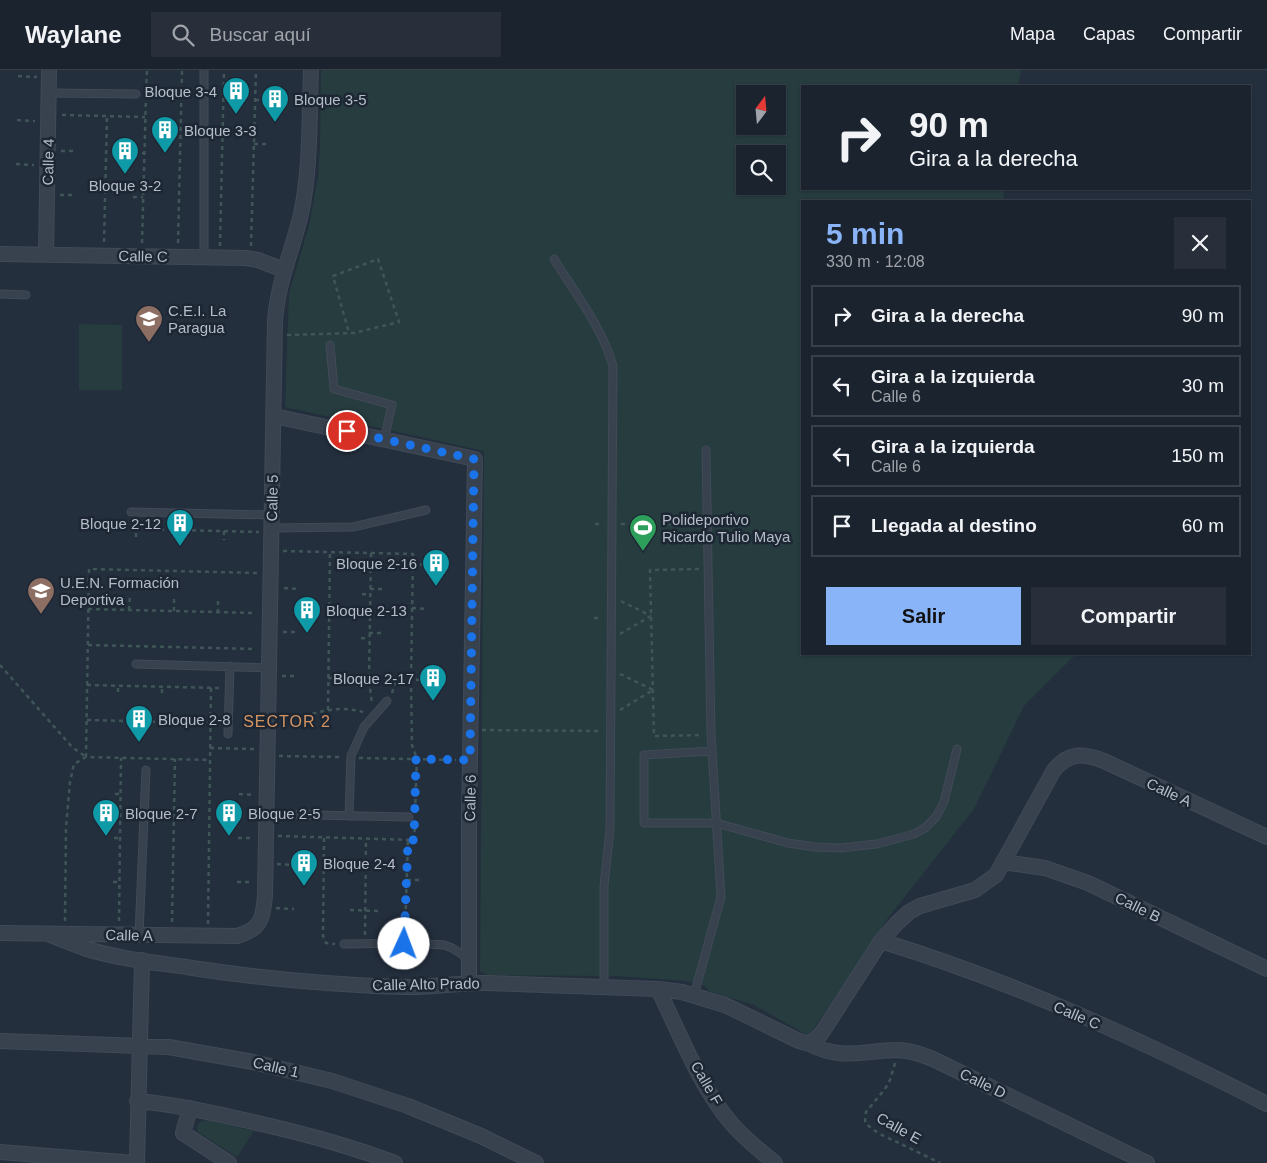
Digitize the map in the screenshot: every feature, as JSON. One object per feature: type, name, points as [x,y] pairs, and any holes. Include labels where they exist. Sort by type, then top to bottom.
[{"type":"street","name":"Calle 5","points":[[256,928],[261,921],[264,907],[266,864],[276,301],[305,192],[308,162],[311,70]]},
{"type":"street","name":"Calle 4","points":[[46,254],[49,74]]},
{"type":"street","name":"Calle C","points":[[0,254],[251,258],[284,270]]},
{"type":"street","name":"Calle 6","points":[[274,416],[474,459],[469,982]]},
{"type":"street","name":"Calle A","points":[[1003,862],[1054,770],[1061,762],[1070,757],[1080,755],[1092,757],[1267,837]]},
{"type":"street","points":[[804,1043],[821,1034],[881,942],[909,912],[920,906],[975,890],[996,874],[1003,862]]},
{"type":"street","name":"Calle B","points":[[1003,862],[1045,868],[1088,883],[1267,969]]},
{"type":"street","name":"Calle A","points":[[0,933],[238,936],[256,928]]},
{"type":"street","name":"Calle Alto Prado","points":[[48,934],[86,949],[112,955],[249,976],[313,982],[404,987],[469,982],[658,989],[694,995],[725,1005],[804,1043]]},
{"type":"street","name":"Calle C","points":[[881,942],[976,974],[1091,1020],[1190,1065],[1267,1104]]},
{"type":"street","name":"Calle A","points":[[136,1163],[142,960]]},
{"type":"street","name":"Calle F","points":[[658,989],[708,1090],[732,1124],[758,1150],[775,1163]]},
{"type":"street","name":"Calle 1","points":[[0,1041],[169,1047],[272,1066],[332,1081],[408,1106],[450,1122],[536,1163]]},
{"type":"street","name":"Calle D","points":[[804,1043],[819,1049],[846,1054],[897,1050],[914,1052],[933,1059],[1147,1163]]},
{"type":"street","points":[[137,1101],[171,1104],[302,1134],[375,1155],[395,1163]]},
{"type":"street","points":[[190,1108],[183,1133],[229,1163]]},
{"type":"street","points":[[0,1152],[136,1163]]},
{"type":"lane","points":[[204,70],[204,257]]},
{"type":"lane","points":[[49,93],[136,94]]},
{"type":"lane","points":[[554,259],[600,335],[609,352],[613,366],[610,830],[604,886],[604,987]]},
{"type":"lane","points":[[0,294],[26,295]]},
{"type":"lane","points":[[330,345],[334,389],[392,405],[384,439]]},
{"type":"lane","points":[[694,995],[720,897],[711,734],[706,450]]},
{"type":"lane","points":[[131,512],[272,525],[353,527],[426,510]]},
{"type":"lane","points":[[136,664],[270,668]]},
{"type":"lane","points":[[228,734],[230,666]]},
{"type":"lane","points":[[349,816],[351,758],[360,734],[387,701]]},
{"type":"lane","points":[[712,751],[644,755],[644,823],[716,823],[788,843],[815,847],[840,848],[877,844],[900,838],[925,828],[936,817],[944,802],[956,749]]},
{"type":"lane","points":[[139,936],[146,770]]},
{"type":"lane","points":[[267,814],[409,817]]},
{"type":"lane","points":[[344,944],[444,945],[469,959]]},
{"type":"path","points":[[142,256],[147,70]]},
{"type":"path","points":[[177,257],[182,70]]},
{"type":"path","points":[[220,257],[224,70]]},
{"type":"path","points":[[251,258],[256,70]]},
{"type":"path","points":[[18,76],[49,74]]},
{"type":"path","points":[[255,100],[267,100]]},
{"type":"path","points":[[175,112],[181,112]]},
{"type":"path","points":[[17,120],[107,116],[145,117]]},
{"type":"path","points":[[104,256],[107,116]]},
{"type":"path","points":[[254,144],[266,144]]},
{"type":"path","points":[[48,151],[77,151]]},
{"type":"path","points":[[134,153],[144,153]]},
{"type":"path","points":[[173,156],[180,156]]},
{"type":"path","points":[[16,164],[48,165]]},
{"type":"path","points":[[133,197],[143,197]]},
{"type":"path","points":[[172,200],[179,200]]},
{"type":"path","points":[[275,335],[349,333],[399,322],[378,260],[333,276],[349,333]]},
{"type":"path","points":[[595,524],[707,524]]},
{"type":"path","points":[[136,537],[136,529],[224,531],[272,525]]},
{"type":"path","points":[[180,530],[180,538]]},
{"type":"path","points":[[224,531],[224,540]]},
{"type":"path","points":[[266,836],[414,840],[416,759],[412,745],[411,680],[413,554],[272,551]]},
{"type":"path","points":[[328,710],[330,552]]},
{"type":"path","points":[[269,722],[298,719],[328,710],[346,708],[374,716],[369,679],[371,553]]},
{"type":"path","points":[[412,564],[428,565]]},
{"type":"path","points":[[86,757],[89,569],[271,573]]},
{"type":"path","points":[[708,569],[650,570],[654,736],[711,734]]},
{"type":"path","points":[[271,588],[300,588]]},
{"type":"path","points":[[370,589],[386,589]]},
{"type":"path","points":[[362,594],[370,595]]},
{"type":"path","points":[[130,595],[130,610]]},
{"type":"path","points":[[174,596],[174,612]]},
{"type":"path","points":[[218,598],[218,613]]},
{"type":"path","points":[[619,601],[651,616]]},
{"type":"path","points":[[412,608],[426,609]]},
{"type":"path","points":[[88,610],[270,614]]},
{"type":"path","points":[[618,636],[651,616]]},
{"type":"path","points":[[370,632],[385,633]]},
{"type":"path","points":[[361,638],[369,638]]},
{"type":"path","points":[[128,640],[128,646]]},
{"type":"path","points":[[172,647],[173,641]]},
{"type":"path","points":[[217,642],[217,648]]},
{"type":"path","points":[[88,645],[270,649]]},
{"type":"path","points":[[0,665],[72,747],[86,757]]},
{"type":"path","points":[[618,673],[653,690]]},
{"type":"path","points":[[328,678],[425,680]]},
{"type":"path","points":[[387,701],[392,695],[396,680]]},
{"type":"path","points":[[87,685],[229,689]]},
{"type":"path","points":[[118,686],[118,692]]},
{"type":"path","points":[[162,687],[162,693]]},
{"type":"path","points":[[207,936],[211,688]]},
{"type":"path","points":[[617,712],[653,690]]},
{"type":"path","points":[[87,720],[210,723]]},
{"type":"path","points":[[471,730],[610,732]]},
{"type":"path","points":[[210,748],[351,758],[470,760]]},
{"type":"path","points":[[116,751],[116,758]]},
{"type":"path","points":[[160,752],[160,759]]},
{"type":"path","points":[[65,934],[66,827],[70,782],[74,764],[86,757],[210,760]]},
{"type":"path","points":[[118,935],[121,758]]},
{"type":"path","points":[[172,936],[175,759]]},
{"type":"path","points":[[115,794],[120,794]]},
{"type":"path","points":[[174,836],[180,836]]},
{"type":"path","points":[[414,836],[421,836]]},
{"type":"path","points":[[114,838],[120,838]]},
{"type":"path","points":[[324,838],[322,936],[330,944],[344,944]]},
{"type":"path","points":[[364,944],[366,838]]},
{"type":"path","points":[[404,944],[408,840]]},
{"type":"path","points":[[266,864],[296,864]]},
{"type":"path","points":[[351,866],[379,867]]},
{"type":"path","points":[[173,880],[179,880]]},
{"type":"path","points":[[407,880],[420,880]]},
{"type":"path","points":[[113,882],[119,882]]},
{"type":"path","points":[[264,907],[294,909]]},
{"type":"path","points":[[350,910],[378,911]]},
{"type":"path","name":"Calle E","points":[[897,1050],[890,1080],[866,1112],[865,1121],[870,1129],[940,1163]]},
{"type":"green space","name":"Polideportivo Ricardo Tulio Maya","points":[[321,70],[1021,70],[1018,85],[801,85],[801,190],[1004,190],[1003,200],[801,200],[801,655],[1075,655],[1024,706],[974,809],[888,918],[809,1036],[754,1005],[709,991],[705,986],[686,981],[617,976],[487,975],[480,971],[484,451],[285,407],[289,293],[309,226],[318,177]]},
{"type":"green space","points":[[79,324],[122,325],[122,390],[79,390]]},
{"type":"green space","points":[[209,1120],[254,1131],[237,1157],[199,1133],[198,1125],[203,1121]]},
{"type":"place","name":"Bloque 3-4","points":[[236,115]]},
{"type":"place","name":"Bloque 3-5","points":[[275,123]]},
{"type":"place","name":"Bloque 3-3","points":[[165,154]]},
{"type":"place","name":"Bloque 3-2","points":[[125,175]]},
{"type":"place","name":"C.E.I. La Paragua","points":[[149,343]]},
{"type":"place","name":"Bloque 2-12","points":[[180,547]]},
{"type":"place","name":"Polideportivo Ricardo Tulio Maya","points":[[643,552]]},
{"type":"place","name":"Bloque 2-16","points":[[436,587]]},
{"type":"place","name":"U.E.N. Formación Deportiva","points":[[41,615]]},
{"type":"place","name":"Bloque 2-13","points":[[307,634]]},
{"type":"place","name":"Bloque 2-17","points":[[433,702]]},
{"type":"place","name":"Bloque 2-8","points":[[139,743]]},
{"type":"place","name":"Bloque 2-7","points":[[106,837]]},
{"type":"place","name":"Bloque 2-5","points":[[229,837]]},
{"type":"place","name":"Bloque 2-4","points":[[304,887]]},
{"type":"district","name":"SECTOR 2","points":[[287,721]]},
{"type":"route","points":[[347,431],[474,459],[470,760],[416,759],[414,840],[408,840],[404,944]]}]
